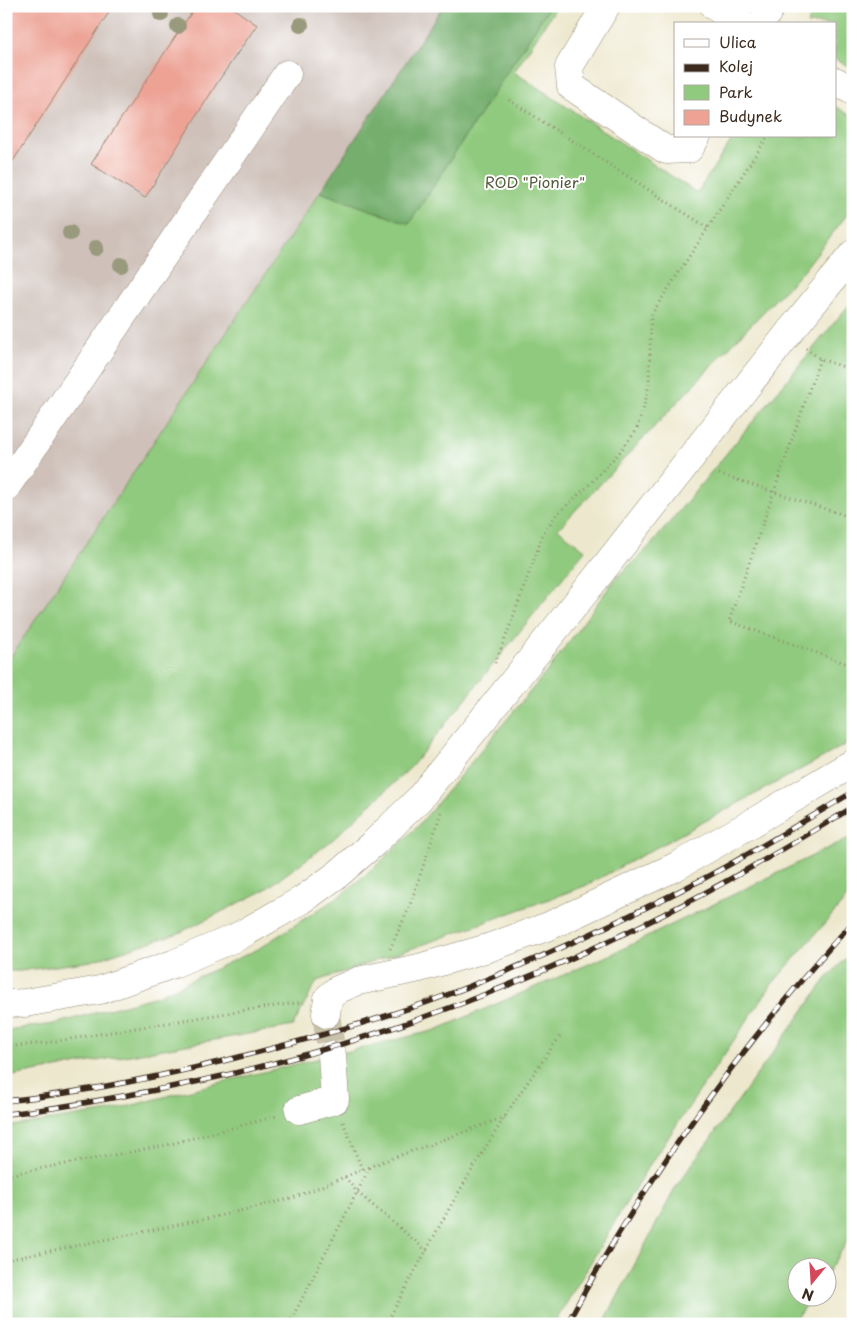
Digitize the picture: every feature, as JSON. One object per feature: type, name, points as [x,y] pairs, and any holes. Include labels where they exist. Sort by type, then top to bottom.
[{"type":"street","points":[[606,6],[569,67],[571,86],[666,150],[689,149],[697,138]]},
{"type":"street","points":[[714,6],[739,22]]},
{"type":"street","points":[[762,22],[771,6]]},
{"type":"street","points":[[6,487],[287,74]]},
{"type":"street","points":[[836,81],[853,92]]},
{"type":"street","points":[[6,1004],[25,1003],[100,990],[173,964],[237,938],[302,900],[338,874],[375,842],[419,799],[853,254]]},
{"type":"street","points":[[327,1006],[338,990],[358,980],[419,968],[488,948],[549,926],[677,866],[853,763]]},
{"type":"street","points":[[299,1110],[335,1100],[332,1055]]},
{"type":"path","points":[[509,100],[708,228]]},
{"type":"path","points":[[493,667],[544,532],[557,514],[586,488],[618,454],[636,431],[649,384],[652,315],[767,138]]},
{"type":"path","points":[[853,370],[820,358],[728,621],[853,666]]},
{"type":"path","points":[[719,474],[853,518]]},
{"type":"path","points":[[388,953],[408,908],[444,803]]},
{"type":"path","points":[[6,1048],[233,1012],[327,1006]]},
{"type":"path","points":[[386,1324],[450,1207],[516,1099],[560,1036]]},
{"type":"path","points":[[335,1100],[362,1170]]},
{"type":"path","points":[[6,1174],[163,1146],[299,1110]]},
{"type":"path","points":[[6,1260],[206,1219],[293,1198],[370,1166],[505,1117]]},
{"type":"path","points":[[289,1324],[370,1166]]},
{"type":"path","points":[[345,1177],[357,1192],[427,1251]]},
{"type":"shaded area","points":[[6,6],[443,6],[6,664]]},
{"type":"green space","points":[[443,6],[550,6],[409,224],[320,192]]},
{"type":"green space","name":"ROD \"Pionier\"","points":[[550,6],[557,6],[514,72],[697,193],[733,138],[836,138],[836,107],[853,117],[853,207],[803,271],[558,529],[585,550],[411,767],[330,842],[263,891],[179,933],[91,961],[20,971],[6,971],[6,664],[320,192],[409,223]]},
{"type":"green space","points":[[818,6],[853,6],[853,69],[836,60],[836,22],[808,22]]},
{"type":"green space","points":[[853,300],[853,740],[585,886],[317,981],[293,1026],[6,1077],[6,1030],[54,1024],[157,996],[258,949],[344,893],[379,863],[419,825],[549,669],[615,579],[651,545]]},
{"type":"green space","points":[[853,836],[853,891],[772,984],[644,1173],[554,1324],[6,1324],[6,1127],[110,1111],[436,1030],[612,954]]},
{"type":"green space","points":[[853,951],[853,1233],[836,1259],[786,1258],[786,1308],[803,1308],[793,1324],[603,1324],[677,1185],[827,978]]},
{"type":"building","points":[[6,6],[113,6],[6,172]]},
{"type":"building","points":[[196,6],[230,6],[257,25],[219,80],[145,198],[91,164]]},
{"type":"tunnel","points":[[326,1014],[332,1055]]},
{"type":"railway","points":[[6,1101],[106,1086],[205,1065],[330,1033],[428,1002],[531,961],[666,898],[738,860],[853,792]]},
{"type":"railway","points":[[6,1114],[123,1096],[256,1068],[386,1030],[451,1007],[514,983],[665,914],[747,870],[853,807]]},
{"type":"railway","points":[[567,1324],[628,1218],[698,1114],[773,1015],[853,922]]}]
